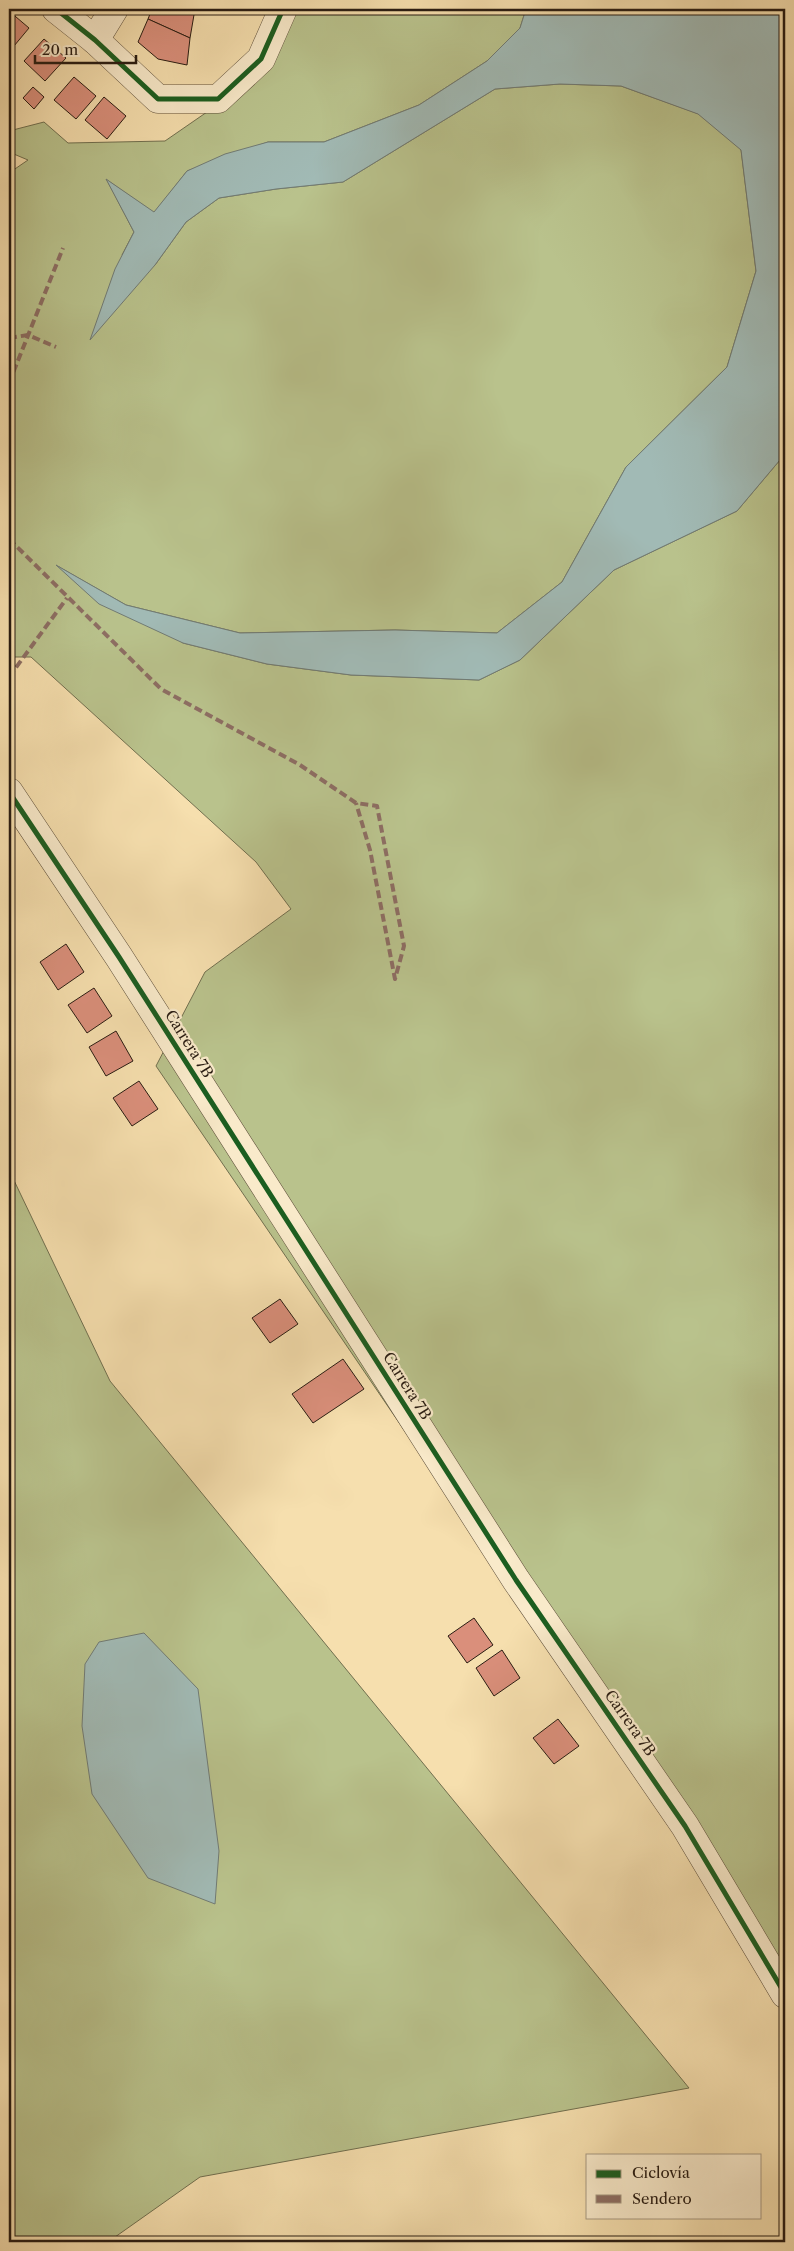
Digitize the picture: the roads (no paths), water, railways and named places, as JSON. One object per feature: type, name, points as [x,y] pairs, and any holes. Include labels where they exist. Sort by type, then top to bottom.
[{"type":"street","points":[[56,9],[95,40],[158,99],[218,99],[261,60],[283,9]]},
{"type":"street","points":[[95,40],[114,9]]},
{"type":"street","name":"Carrera 7B","points":[[9,792],[119,957],[516,1580],[685,1826],[785,1993]]},
{"type":"water","points":[[526,9],[785,9],[785,454],[737,511],[614,570],[520,660],[479,680],[351,675],[267,664],[183,643],[99,604],[56,565],[126,605],[240,633],[395,630],[497,633],[562,582],[626,467],[727,367],[756,271],[741,150],[698,114],[621,86],[560,84],[495,89],[343,182],[276,189],[219,198],[186,222],[155,265],[90,340],[115,269],[134,232],[106,179],[154,212],[187,171],[225,154],[268,142],[324,142],[419,105],[487,61],[520,28]]},
{"type":"water","points":[[144,1633],[198,1689],[219,1851],[215,1904],[148,1878],[92,1794],[82,1726],[85,1664],[99,1642]]}]
